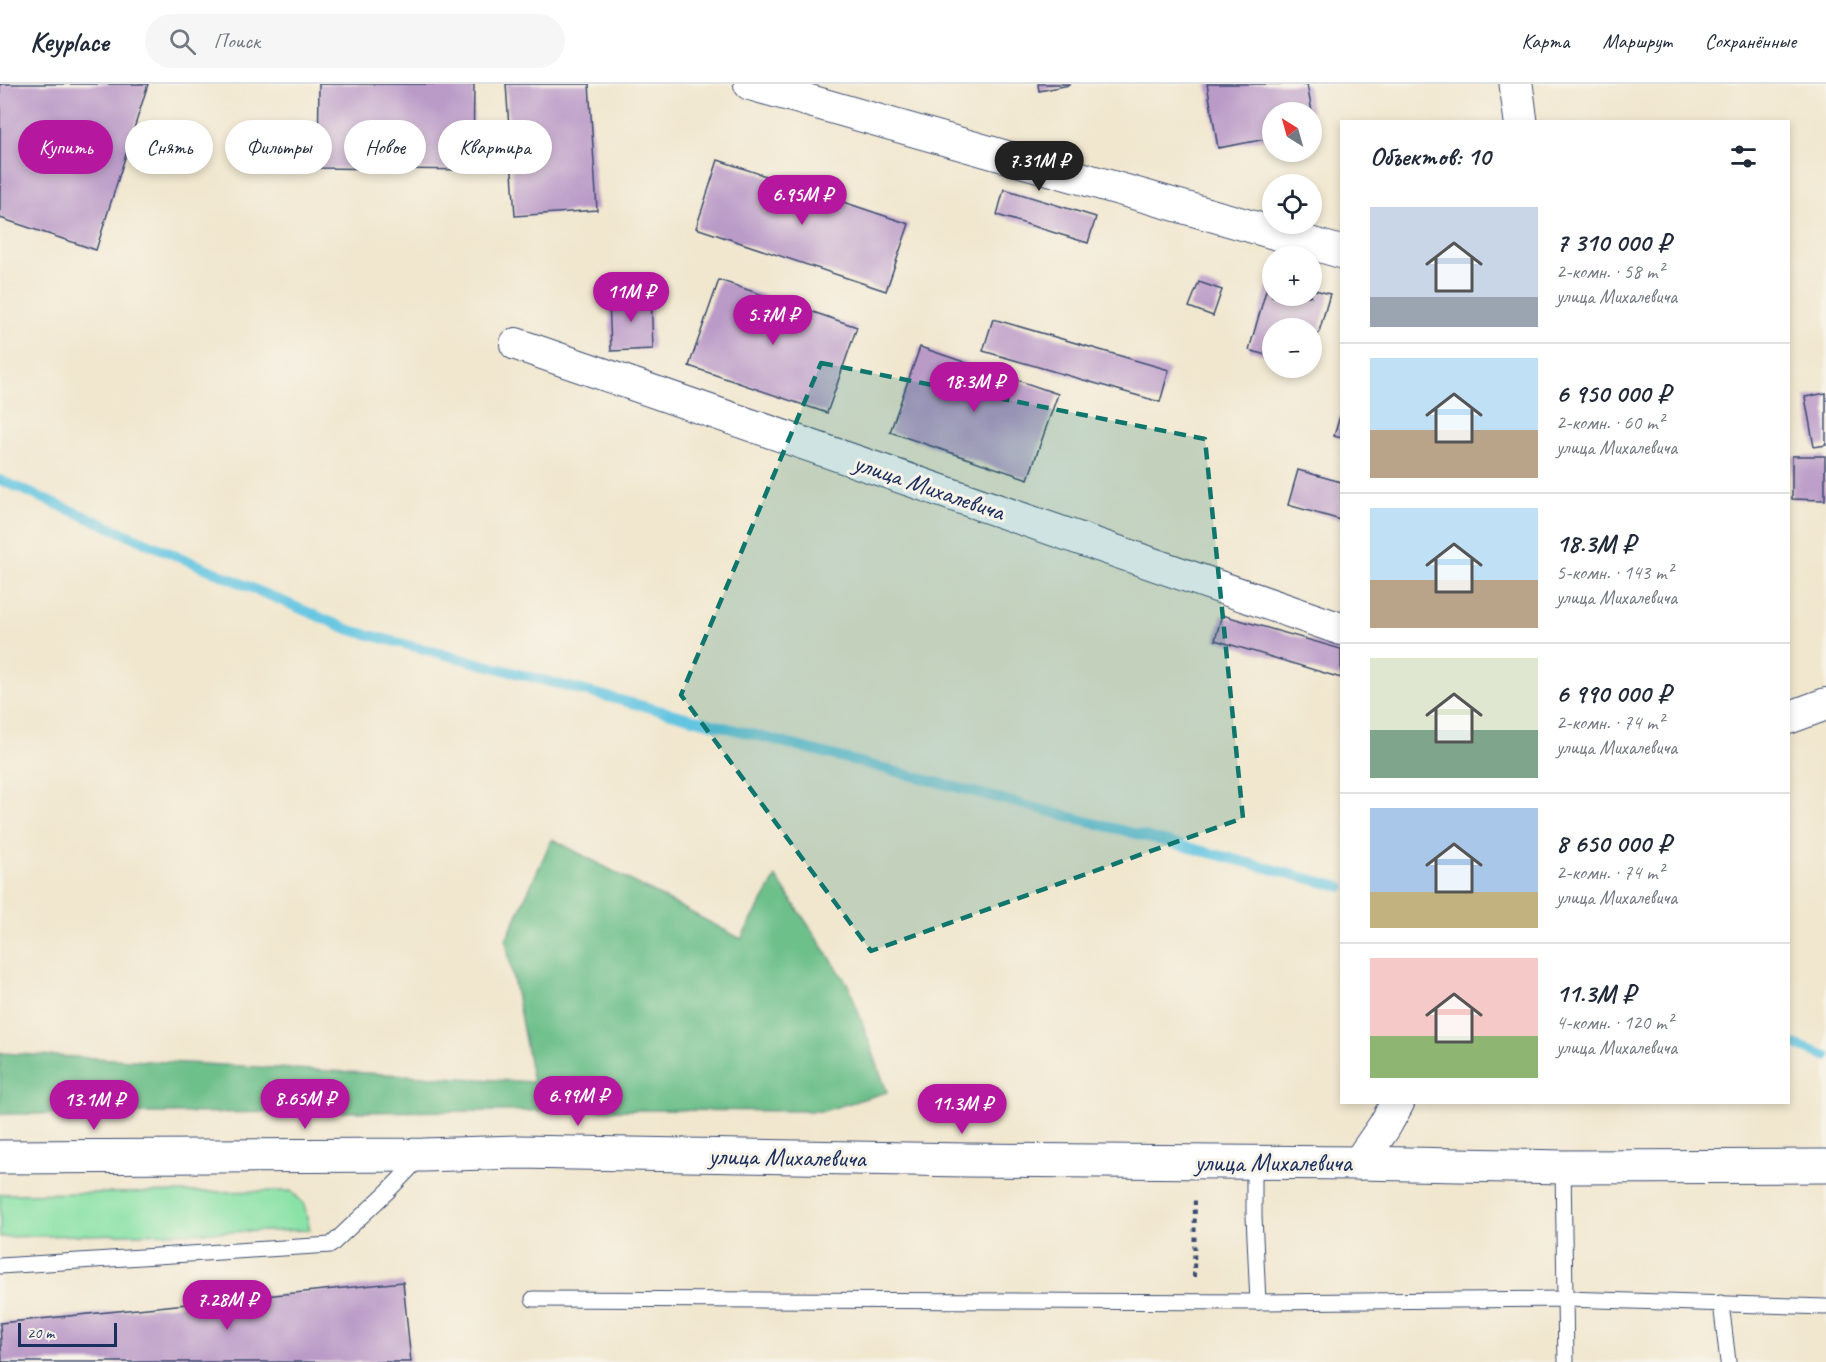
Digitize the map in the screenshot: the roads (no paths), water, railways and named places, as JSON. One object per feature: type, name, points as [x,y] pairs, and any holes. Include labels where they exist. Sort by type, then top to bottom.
[{"type":"street","points":[[750,84],[1340,252]]},
{"type":"street","points":[[1516,84],[1521,120]]},
{"type":"street","name":"улица Михалевича","points":[[516,344],[1340,629]]},
{"type":"street","points":[[1790,717],[1826,704]]},
{"type":"street","points":[[1359,1163],[1397,1104]]},
{"type":"street","name":"улица Михалевича","points":[[0,1157],[423,1155],[519,1152],[943,1160],[1563,1167],[1826,1166]]},
{"type":"lane","points":[[0,1266],[331,1245],[423,1155]]},
{"type":"lane","points":[[1254,1162],[1258,1302]]},
{"type":"lane","points":[[1563,1167],[1566,1362]]},
{"type":"lane","points":[[533,1299],[1194,1302],[1564,1299],[1826,1307]]},
{"type":"lane","points":[[1722,1303],[1728,1362]]},
{"type":"waterway","points":[[0,480],[350,630],[1340,887]]},
{"type":"waterway","points":[[1790,1043],[1826,1056]]}]
